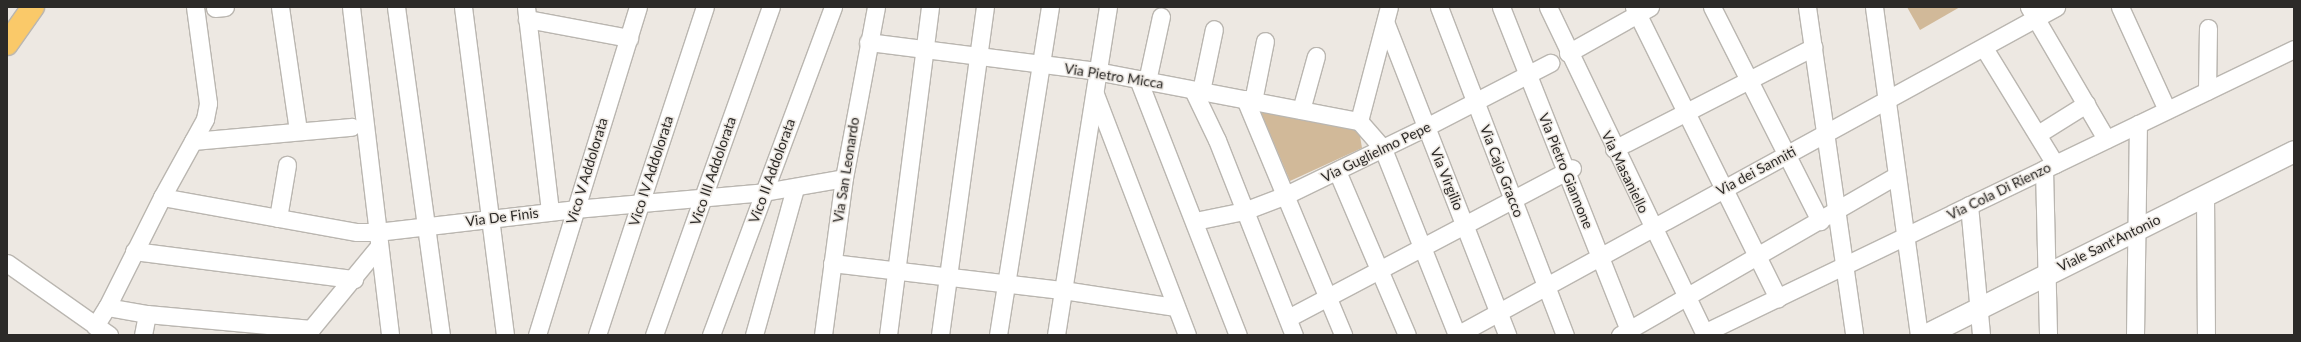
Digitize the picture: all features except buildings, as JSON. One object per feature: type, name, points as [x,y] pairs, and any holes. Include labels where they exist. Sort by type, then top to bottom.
[{"type":"main road","points":[[7,44],[33,7]]},
{"type":"street","points":[[95,326],[107,307],[162,197],[205,119],[208,103],[195,7]]},
{"type":"street","points":[[280,7],[298,131]]},
{"type":"street","points":[[350,7],[390,335]]},
{"type":"street","points":[[396,7],[441,335]]},
{"type":"street","points":[[463,7],[505,335]]},
{"type":"street","name":"Vico V Addolorata","points":[[537,335],[638,7]]},
{"type":"street","name":"Vico IV Addolorata","points":[[597,335],[641,204],[704,7]]},
{"type":"street","name":"Vico III Addolorata","points":[[654,335],[704,199],[770,7]]},
{"type":"street","name":"Vico II Addolorata","points":[[711,335],[833,7]]},
{"type":"street","name":"Via San Leonardo","points":[[823,335],[844,178],[868,42],[876,7]]},
{"type":"street","points":[[888,335],[930,7]]},
{"type":"street","points":[[940,335],[949,277],[977,55],[985,7]]},
{"type":"street","points":[[998,335],[1050,7]]},
{"type":"street","points":[[1056,335],[1096,72],[1108,7]]},
{"type":"street","points":[[1389,7],[1386,24],[1359,121],[1383,149],[1421,248],[1457,335]]},
{"type":"street","name":"Via Cajo Gracco","points":[[1439,7],[1565,335]]},
{"type":"street","name":"Via Pietro Giannone","points":[[1500,7],[1570,170],[1627,333]]},
{"type":"street","name":"Via Masaniello","points":[[1548,7],[1568,53],[1705,334]]},
{"type":"street","points":[[1712,7],[1820,221]]},
{"type":"street","points":[[1807,7],[1843,267],[1854,335]]},
{"type":"street","points":[[1874,7],[1895,176],[1919,335]]},
{"type":"street","name":"Via dei Sanniti","points":[[1457,335],[1786,154],[1984,48],[2033,13],[2056,7]]},
{"type":"street","points":[[2120,7],[2167,110]]},
{"type":"street","points":[[1568,53],[1640,9],[1685,112],[1778,298]]},
{"type":"street","points":[[550,212],[526,13],[629,38]]},
{"type":"street","points":[[2033,13],[2106,139]]},
{"type":"street","points":[[1161,16],[1143,80],[1238,335]]},
{"type":"street","name":"Via Virgilio","points":[[1386,24],[1466,225],[1507,335]]},
{"type":"street","points":[[2206,91],[2208,28]]},
{"type":"street","points":[[1214,29],[1197,90],[1294,335]]},
{"type":"street","points":[[1266,41],[1249,100],[1343,335]]},
{"type":"street","name":"Via Pietro Micca","points":[[868,42],[924,50],[977,55],[1096,72],[1359,121]]},
{"type":"street","points":[[1614,148],[1813,47]]},
{"type":"street","points":[[1984,48],[2038,134],[2050,167],[2047,274],[2048,335]]},
{"type":"street","name":"Via Cola Di Rienzo","points":[[1705,334],[2294,49]]},
{"type":"street","points":[[1301,110],[1316,56]]},
{"type":"street","name":"Via Guglielmo Pepe","points":[[1195,221],[1244,211],[1286,195],[1383,149],[1550,63]]},
{"type":"street","points":[[1094,93],[1187,335]]},
{"type":"street","points":[[2038,134],[2086,104]]},
{"type":"street","points":[[2135,335],[2138,124]]},
{"type":"street","points":[[193,142],[352,127]]},
{"type":"street","name":"Viale Sant'Antonio","points":[[1925,335],[2294,151]]},
{"type":"street","points":[[278,218],[287,165]]},
{"type":"street","points":[[1288,318],[1570,170]]},
{"type":"street","points":[[1338,171],[1381,269],[1407,335]]},
{"type":"street","points":[[1627,333],[1686,297],[1836,212],[1895,176]]},
{"type":"street","name":"Via De Finis","points":[[162,197],[357,232],[378,239],[427,227],[490,218],[575,209],[704,199],[795,188],[844,178]]},
{"type":"street","points":[[754,335],[795,188]]},
{"type":"street","points":[[2206,195],[2206,335]]},
{"type":"street","points":[[1969,206],[1981,335]]},
{"type":"street","points":[[107,307],[147,314],[308,332],[354,279],[378,239]]},
{"type":"street","points":[[134,252],[354,279]]},
{"type":"street","points":[[7,263],[109,335]]},
{"type":"street","points":[[832,263],[1063,290],[1176,307]]},
{"type":"street","points":[[143,335],[147,314]]},
{"type":"shaded area","points":[[1907,7],[1960,7],[1920,30]]},
{"type":"shaded area","points":[[1260,110],[1359,130],[1362,148],[1290,181]]}]
